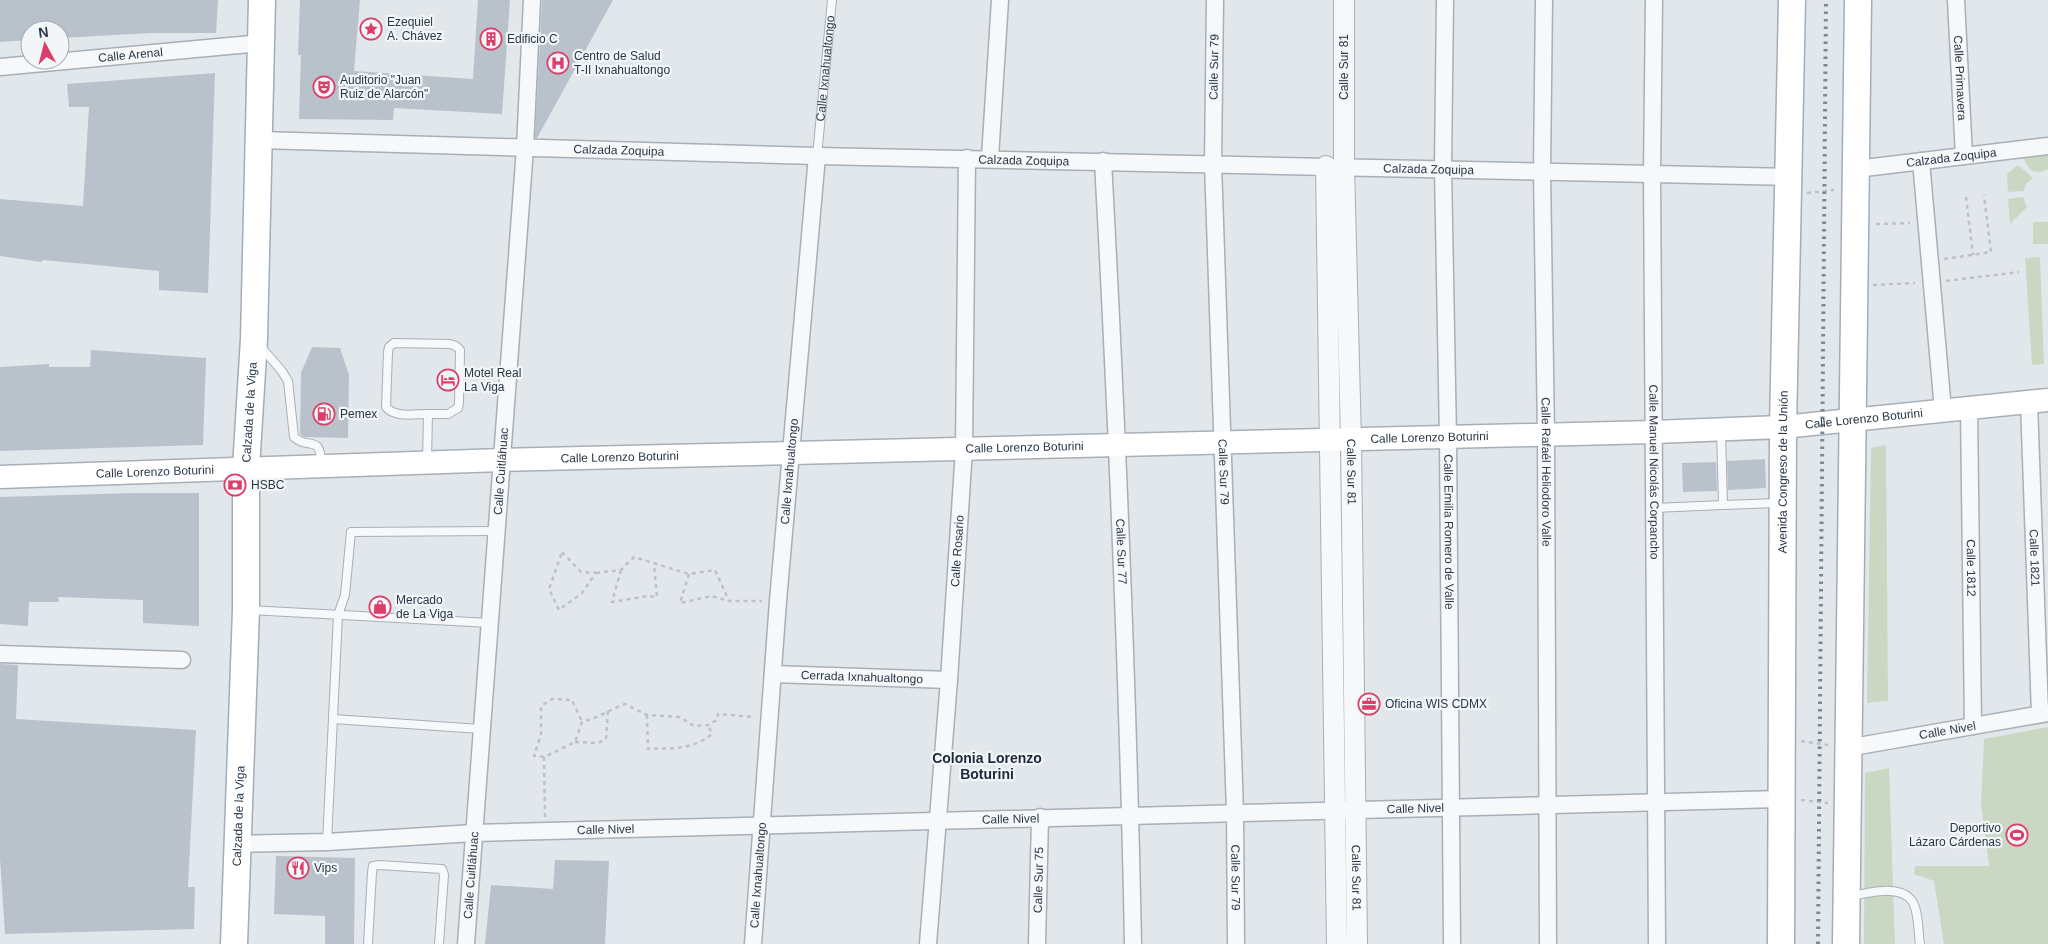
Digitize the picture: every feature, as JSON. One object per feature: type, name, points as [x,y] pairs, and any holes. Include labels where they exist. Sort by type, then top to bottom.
[{"type":"main road","name":"Calzada de la Viga","points":[[234,944],[246,610],[246,468],[254,339],[260,140],[262,0]]},
{"type":"main road","name":"Avenida Congreso de la Unión","points":[[1781,944],[1783,427],[1792,0]]},
{"type":"main road","points":[[1846,944],[1858,0]]},
{"type":"main road","name":"Calle Lorenzo Boturini","points":[[0,477],[427,462],[1654,432],[1783,427],[2039,401]]},
{"type":"street","name":"Calle Cuitláhuac","points":[[466,944],[525,148],[532,0]]},
{"type":"street","points":[[990,158],[1000,0]]},
{"type":"street","name":"Calle Sur 79","points":[[1215,0],[1213,163],[1235,812],[1236,944]]},
{"type":"street","name":"Calle Sur 81","points":[[1344,0],[1335,166],[1340,440],[1355,808],[1357,944]]},
{"type":"street","name":"Calle Emilia Romero de Valle","points":[[1445,0],[1443,168],[1448,438],[1452,944]]},
{"type":"street","name":"Calle Rafaél Heliodoro Valle","points":[[1544,0],[1542,171],[1546,435],[1548,944]]},
{"type":"street","name":"Calle Manuel Nicolás Corpancho","points":[[1654,0],[1652,174],[1658,801],[1657,944]]},
{"type":"street","name":"Calle Primavera","points":[[1956,0],[1964,156]]},
{"type":"street","name":"Calle Arenal","points":[[0,67],[261,43]]},
{"type":"street","name":"Calzada Zoquipa","points":[[260,140],[817,156],[990,158],[1652,174],[1788,186]]},
{"type":"street","name":"Calzada Zoquipa","points":[[1856,179],[1921,161],[2048,146]]},
{"type":"street","name":"Calle Ixnahualtongo","points":[[753,944],[778,601],[817,156]]},
{"type":"street","name":"Calle Rosario","points":[[928,944],[949,680],[964,449],[967,158]]},
{"type":"street","name":"Calle Sur 77","points":[[1103,161],[1118,446],[1133,944]]},
{"type":"street","points":[[1921,161],[1943,410]]},
{"type":"street","name":"Calle 1821","points":[[2039,401],[2044,713]]},
{"type":"street","name":"Calle 1812","points":[[1969,409],[1974,726]]},
{"type":"street","name":"Calle Sur 81","points":[[1337,944],[1335,809],[1340,440]]},
{"type":"street","points":[[0,654],[182,660]]},
{"type":"street","name":"Cerrada Ixnahualtongo","points":[[773,674],[949,680]]},
{"type":"street","name":"Calle Nivel","points":[[1848,748],[2044,713]]},
{"type":"street","name":"Calle Nivel","points":[[237,844],[328,842],[474,832],[1782,798]]},
{"type":"street","name":"Calle Sur 75","points":[[1037,944],[1040,817]]},
{"type":"lane","name":"Calle Ixnahualtongo","points":[[817,156],[832,0]]},
{"type":"lane","points":[[254,339],[288,381],[294,437],[298,441],[315,444],[320,448],[321,466]]},
{"type":"lane","points":[[394,343],[450,344],[460,350],[458,408],[448,414],[428,414],[396,414],[390,412],[386,407],[388,352],[390,346],[394,343]]},
{"type":"lane","points":[[427,462],[428,414]]},
{"type":"lane","points":[[1721,429],[1723,505]]},
{"type":"lane","points":[[1654,508],[1783,503]]},
{"type":"lane","points":[[328,842],[338,615],[345,595],[351,532],[497,531]]},
{"type":"lane","points":[[246,610],[490,622]]},
{"type":"lane","points":[[333,719],[481,729]]},
{"type":"lane","points":[[368,944],[373,866],[379,865],[439,868],[444,872],[439,944]]},
{"type":"lane","points":[[1846,896],[1892,891],[1903,893],[1912,901],[1920,944]]},
{"type":"path","points":[[1788,186],[1856,179]]},
{"type":"path","points":[[1930,261],[1991,252],[1984,195]]},
{"type":"path","points":[[1966,197],[1973,255]]},
{"type":"path","points":[[1855,225],[1927,223]]},
{"type":"path","points":[[596,573],[582,593],[559,610],[548,589],[562,552],[581,572],[596,573],[621,570]]},
{"type":"path","points":[[654,564],[656,597],[647,596],[612,602],[621,570],[634,557],[689,574],[715,570],[729,601]]},
{"type":"path","points":[[689,574],[680,603],[712,596],[729,601],[778,601]]},
{"type":"path","points":[[575,742],[582,722],[572,700],[552,699],[541,706],[541,734],[534,756],[544,757],[575,742],[598,743],[606,739],[608,710]]},
{"type":"path","points":[[582,722],[600,717],[608,710],[625,704],[647,715],[680,717],[694,726],[708,725],[717,720],[718,714],[770,718]]},
{"type":"path","points":[[647,715],[648,749],[677,748],[701,743],[712,734],[708,725]]},
{"type":"path","points":[[1782,739],[1848,748]]},
{"type":"path","points":[[544,757],[544,831]]},
{"type":"path","points":[[1782,798],[1847,805]]},
{"type":"green space","points":[[2048,155],[2048,169],[2039,172],[2029,168],[2023,156]]},
{"type":"green space","points":[[2018,165],[2033,178],[2026,184],[2024,191],[2008,192],[2007,174]]},
{"type":"green space","points":[[2023,197],[2027,207],[2010,224],[2008,199]]},
{"type":"green space","points":[[2033,222],[2048,222],[2048,244],[2033,244]]},
{"type":"green space","points":[[2040,257],[2044,364],[2032,365],[2025,258]]},
{"type":"green space","points":[[1886,445],[1888,701],[1867,703],[1871,448]]},
{"type":"green space","name":"Deportivo Lázaro Cárdenas","points":[[2048,727],[2048,944],[1944,944],[1934,881],[1914,874],[1915,866],[1989,866],[1981,804],[1984,739]]},
{"type":"green space","points":[[1889,768],[1895,944],[1864,944],[1865,773]]},
{"type":"building","points":[[0,0],[218,0],[216,33],[152,33],[70,37],[70,20],[20,20],[20,41],[0,42]]},
{"type":"building","points":[[300,0],[360,0],[354,71],[473,79],[478,0],[510,0],[502,114],[394,108],[393,120],[299,119],[301,55],[298,55]]},
{"type":"building","name":"Centro de Salud T-II Ixnahualtongo","points":[[542,0],[613,0],[537,138],[535,138]]},
{"type":"building","points":[[215,73],[208,293],[159,290],[159,271],[43,260],[41,262],[0,256],[0,199],[83,206],[89,107],[69,107],[67,84]]},
{"type":"building","name":"Pemex","points":[[312,347],[340,348],[349,375],[348,438],[304,437],[300,434],[301,373]]},
{"type":"building","points":[[91,350],[206,358],[203,445],[0,451],[0,367],[49,364],[49,367],[90,367]]},
{"type":"building","points":[[1765,459],[1766,488],[1728,490],[1727,461]]},
{"type":"building","points":[[1716,462],[1717,491],[1683,492],[1682,463]]},
{"type":"building","points":[[199,493],[199,626],[143,623],[143,600],[58,597],[59,602],[29,602],[28,626],[0,624],[0,497]]},
{"type":"building","points":[[0,664],[18,665],[16,719],[196,730],[188,887],[195,887],[194,929],[5,934],[0,858]]},
{"type":"building","points":[[276,856],[355,858],[354,944],[325,944],[325,916],[274,914]]},
{"type":"building","points":[[555,860],[609,861],[605,944],[485,944],[491,885],[553,889]]},
{"type":"railway","points":[[1818,944],[1826,0]]},
{"type":"place","name":"Ezequiel A. Chávez","points":[[371,29]]},
{"type":"place","name":"Edificio C","points":[[491,39]]},
{"type":"place","name":"Centro de Salud T-II Ixnahualtongo","points":[[558,63]]},
{"type":"place","name":"Auditorio \"Juan Ruiz de Alarcón\"","points":[[324,87]]},
{"type":"place","name":"Motel Real La Viga","points":[[448,380]]},
{"type":"place","name":"Pemex","points":[[324,414]]},
{"type":"place","name":"HSBC","points":[[235,485]]},
{"type":"place","name":"Mercado de La Viga","points":[[380,607]]},
{"type":"place","name":"Oficina WIS CDMX","points":[[1369,704]]},
{"type":"place","name":"Deportivo Lázaro Cárdenas","points":[[2017,835]]},
{"type":"place","name":"Vips","points":[[298,868]]},
{"type":"district","name":"Colonia Lorenzo Boturini","points":[[987,766]]}]
